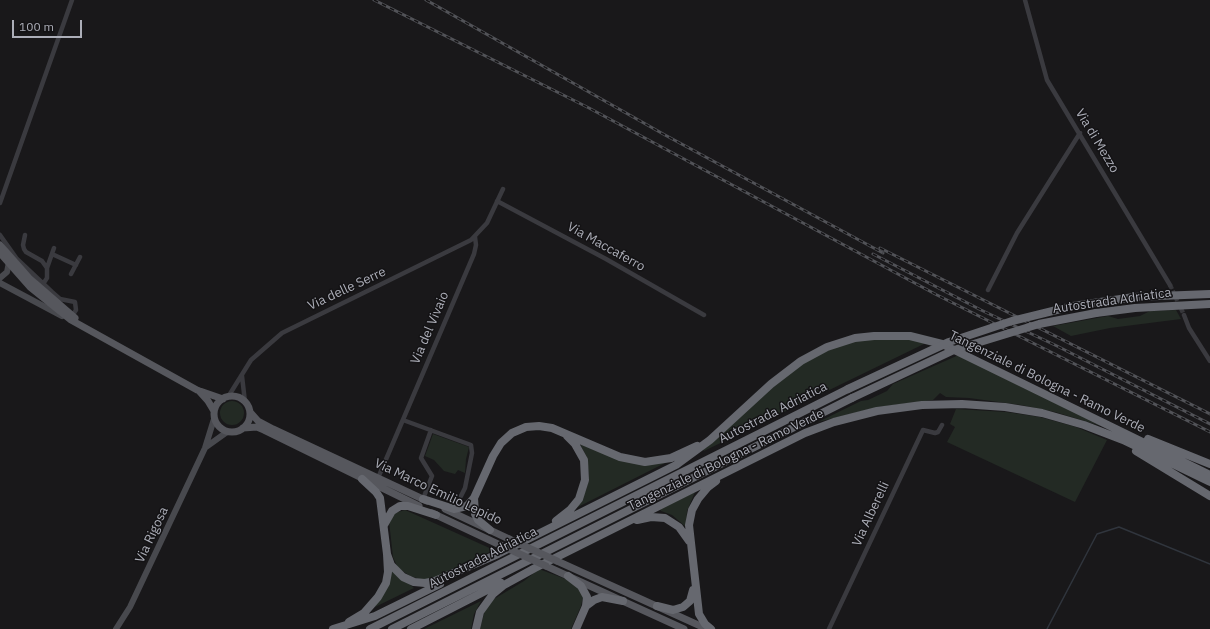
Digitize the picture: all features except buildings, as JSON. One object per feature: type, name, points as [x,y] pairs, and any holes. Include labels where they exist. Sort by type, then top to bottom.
[{"type":"highway","name":"Autostrada Adriatica","points":[[370,629],[848,389],[949,342],[1012,321],[1073,306],[1134,297],[1210,294]]},
{"type":"highway","name":"Autostrada Adriatica","points":[[392,629],[852,398],[954,350],[1039,324],[1096,313],[1135,308],[1210,304]]},
{"type":"highway","name":"Tangenziale di Bologna - Ramo Verde","points":[[498,554],[676,465],[710,440],[787,370],[814,353],[855,338],[892,335],[910,336],[942,344],[1210,475]]},
{"type":"highway","name":"Tangenziale di Bologna - Ramo Verde","points":[[534,568],[805,433],[834,422],[877,411],[922,405],[962,404],[1004,407],[1042,414],[1084,425],[1139,448],[1210,482]]},
{"type":"highway","points":[[423,499],[458,509],[467,506],[474,498],[493,456],[506,438],[519,429],[532,426],[544,426],[560,431],[620,457],[645,462],[657,461],[680,455],[694,448],[747,405]]},
{"type":"highway","points":[[1072,407],[1210,464]]},
{"type":"highway","points":[[1084,425],[1132,449],[1210,496]]},
{"type":"highway","points":[[529,538],[570,510],[579,499],[583,490],[586,470],[584,460],[575,444],[560,431]]},
{"type":"highway","points":[[711,629],[701,620],[699,614],[690,544],[690,515],[700,496],[712,484],[759,455]]},
{"type":"highway","points":[[335,629],[364,612],[378,597],[387,577],[387,554],[384,526],[378,495],[362,479]]},
{"type":"highway","points":[[474,498],[475,514],[478,520],[490,530]]},
{"type":"highway","points":[[384,526],[392,511],[400,506],[408,506],[436,515]]},
{"type":"highway","points":[[567,551],[651,516],[665,518],[676,524],[683,531],[690,544]]},
{"type":"highway","points":[[387,554],[391,565],[403,577],[414,582],[425,583],[442,578],[498,554]]},
{"type":"highway","points":[[335,629],[387,611],[498,554]]},
{"type":"highway","points":[[411,629],[517,575],[534,568]]},
{"type":"highway","points":[[476,629],[480,612],[493,594],[504,585],[534,568]]},
{"type":"highway","points":[[568,576],[584,590],[586,597],[586,606],[576,629]]},
{"type":"highway","points":[[657,606],[673,610],[683,607],[692,596],[694,580]]},
{"type":"highway","points":[[586,606],[594,600],[602,597],[623,601]]},
{"type":"highway","points":[[364,629],[389,620]]},
{"type":"main road","points":[[2,250],[9,264],[30,287],[72,318],[197,390],[225,398],[237,397],[245,402],[250,412],[249,421],[243,428],[233,432],[227,432],[219,427],[208,401],[197,390]]},
{"type":"main road","points":[[2,250],[30,279],[72,318]]},
{"type":"main road","points":[[0,278],[7,272],[9,264]]},
{"type":"main road","points":[[0,283],[72,318]]},
{"type":"main road","points":[[214,415],[216,406],[225,398]]},
{"type":"main road","name":"Via Marco Emilio Lepido","points":[[250,412],[258,421],[378,478],[707,629]]},
{"type":"main road","name":"Via Rigosa","points":[[116,629],[130,607],[205,448],[214,415]]},
{"type":"main road","name":"Via Marco Emilio Lepido","points":[[243,428],[257,427],[436,515],[684,629]]},
{"type":"main road","name":"Via Rigosa","points":[[205,448],[227,432]]},
{"type":"street","points":[[0,203],[72,0]]},
{"type":"street","name":"Via di Mezzo","points":[[1025,0],[1047,80],[1170,284]]},
{"type":"street","points":[[988,290],[1017,233],[1080,133]]},
{"type":"street","points":[[475,237],[487,223],[503,189]]},
{"type":"street","name":"Via Maccaferro","points":[[497,201],[606,259],[704,315]]},
{"type":"street","points":[[0,235],[18,259],[42,284],[60,299],[75,302],[76,310],[72,318]]},
{"type":"street","points":[[25,235],[24,249],[26,252],[42,261],[46,268],[47,278],[42,284]]},
{"type":"street","name":"Via delle Serre","points":[[225,398],[242,376],[254,356],[282,333],[457,249],[475,237]]},
{"type":"street","name":"Via del Vivaio","points":[[378,478],[474,254],[476,245],[475,237]]},
{"type":"street","points":[[46,268],[54,248]]},
{"type":"street","points":[[52,254],[76,265]]},
{"type":"street","points":[[71,274],[80,257]]},
{"type":"street","points":[[1184,315],[1189,328],[1210,361]]},
{"type":"street","points":[[242,376],[245,402]]},
{"type":"street","points":[[403,420],[471,445],[472,453],[465,488],[461,496]]},
{"type":"street","name":"Via Alberelli","points":[[829,629],[923,430],[934,433],[938,432],[942,425]]},
{"type":"street","points":[[423,499],[432,476],[421,458],[431,430]]},
{"type":"shaded area","points":[[1176,310],[1181,319],[1110,328],[1071,336],[1053,326],[1108,316],[1118,319],[1140,316],[1150,311]]},
{"type":"shaded area","points":[[892,337],[928,342],[704,451],[703,450],[789,372],[828,349],[856,341]]},
{"type":"shaded area","points":[[961,354],[1101,426],[1055,412],[1021,405],[969,398],[946,397],[940,393],[933,400],[878,407],[818,422],[861,401],[868,400],[887,391],[893,384]]},
{"type":"shaded area","points":[[232,401],[240,405],[244,413],[240,421],[232,425],[224,421],[220,413],[224,405]]},
{"type":"shaded area","points":[[956,409],[1006,412],[1040,417],[1076,427],[1107,440],[1075,502],[947,442],[955,427],[950,424]]},
{"type":"shaded area","points":[[433,434],[469,447],[465,473],[458,470],[455,474],[444,471],[434,460],[425,456]]},
{"type":"shaded area","points":[[578,441],[612,456],[665,463],[576,508],[586,490],[589,478],[587,457]]},
{"type":"shaded area","points":[[695,492],[687,511],[686,527],[672,515],[661,511],[660,509]]},
{"type":"shaded area","points":[[405,510],[494,550],[433,578],[423,580],[410,576],[398,568],[393,557],[389,521],[395,513]]},
{"type":"shaded area","points":[[390,567],[414,588],[375,607]]},
{"type":"shaded area","points":[[539,569],[568,580],[578,587],[583,597],[581,606],[571,629],[480,629],[485,610],[494,599],[524,581]]},
{"type":"shaded area","points":[[481,601],[474,614],[471,629],[424,629]]},
{"type":"waterway","points":[[1047,629],[1097,534],[1119,527],[1210,564]]},
{"type":"tunnel","points":[[1170,285],[1184,315]]},
{"type":"railway","points":[[374,0],[589,108],[937,295],[1210,432]]},
{"type":"railway","points":[[426,0],[665,135],[883,253]]},
{"type":"railway","points":[[880,248],[1210,414]]},
{"type":"railway","points":[[873,254],[981,310],[1057,346],[1210,424]]}]
